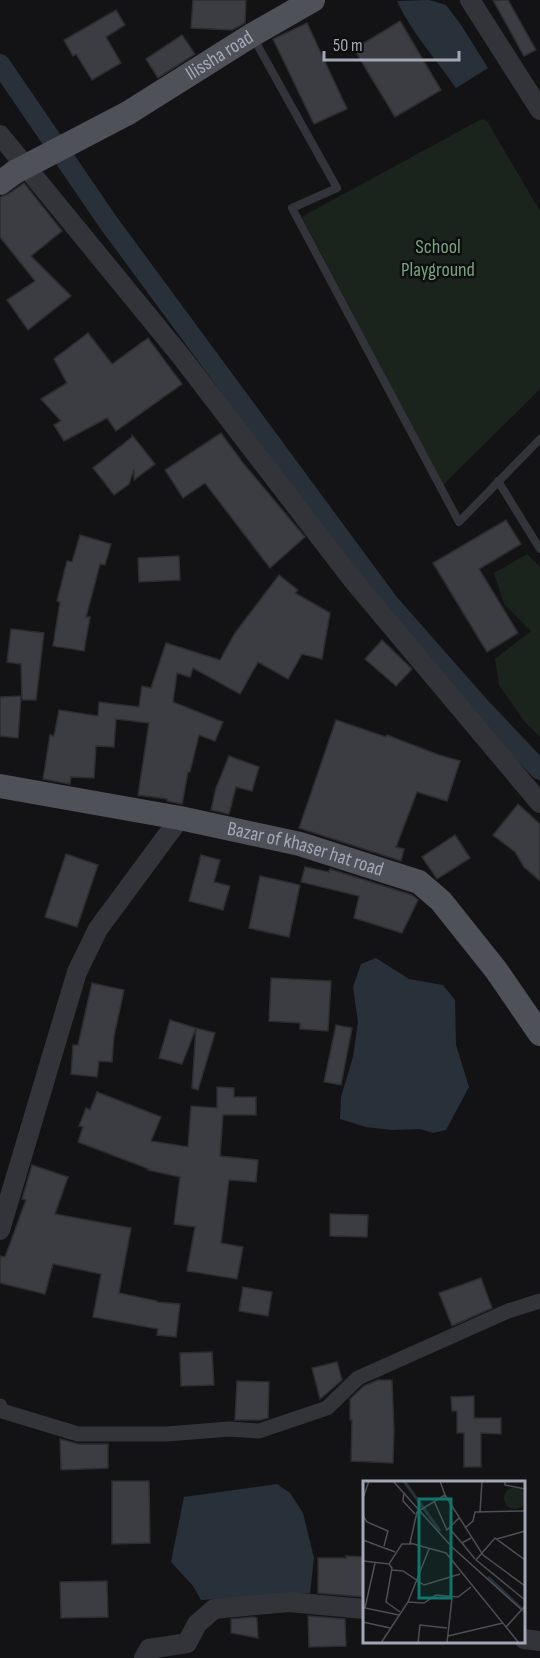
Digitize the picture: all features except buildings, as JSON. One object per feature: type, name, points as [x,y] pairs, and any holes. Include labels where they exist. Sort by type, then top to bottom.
[{"type":"main road","name":"Ilissha road","points":[[7,177],[128,113],[252,35],[313,0]]},
{"type":"main road","name":"Bazar of khaser hat road","points":[[0,786],[180,818],[300,844],[419,882],[441,901],[490,962],[540,1034]]},
{"type":"street","points":[[470,0],[540,110]]},
{"type":"street","points":[[0,135],[180,355],[352,579],[540,802]]},
{"type":"street","points":[[0,1230],[77,972],[98,928],[180,818]]},
{"type":"street","points":[[0,1406],[2,1411],[78,1434],[167,1434],[229,1429],[259,1431],[327,1408],[358,1378],[508,1311],[540,1301]]},
{"type":"street","points":[[144,1658],[149,1649],[187,1643],[197,1624],[214,1609],[289,1602],[363,1609]]},
{"type":"street","points":[[525,1639],[540,1641]]},
{"type":"lane","points":[[252,35],[337,188],[292,208],[459,522],[540,439]]},
{"type":"lane","points":[[498,481],[540,549]]},
{"type":"green space","name":"School Playground","points":[[483,119],[487,121],[540,211],[540,389],[443,485],[303,216]]},
{"type":"green space","points":[[527,554],[540,567],[540,737],[524,721],[499,685],[495,659],[531,631],[504,604],[494,573]]},
{"type":"shaded area","points":[[429,0],[446,5],[488,68],[456,88],[417,35],[397,1]]},
{"type":"shaded area","points":[[376,958],[409,979],[443,985],[455,1000],[456,1045],[469,1087],[446,1130],[433,1133],[420,1129],[392,1130],[366,1127],[340,1119],[341,1097],[353,1057],[358,1022],[353,987],[361,964]]},
{"type":"shaded area","points":[[277,1484],[290,1493],[303,1513],[314,1558],[310,1593],[201,1600],[193,1586],[171,1562],[184,1497]]},
{"type":"waterway","points":[[0,64],[108,222],[388,602],[484,711],[540,770]]}]
